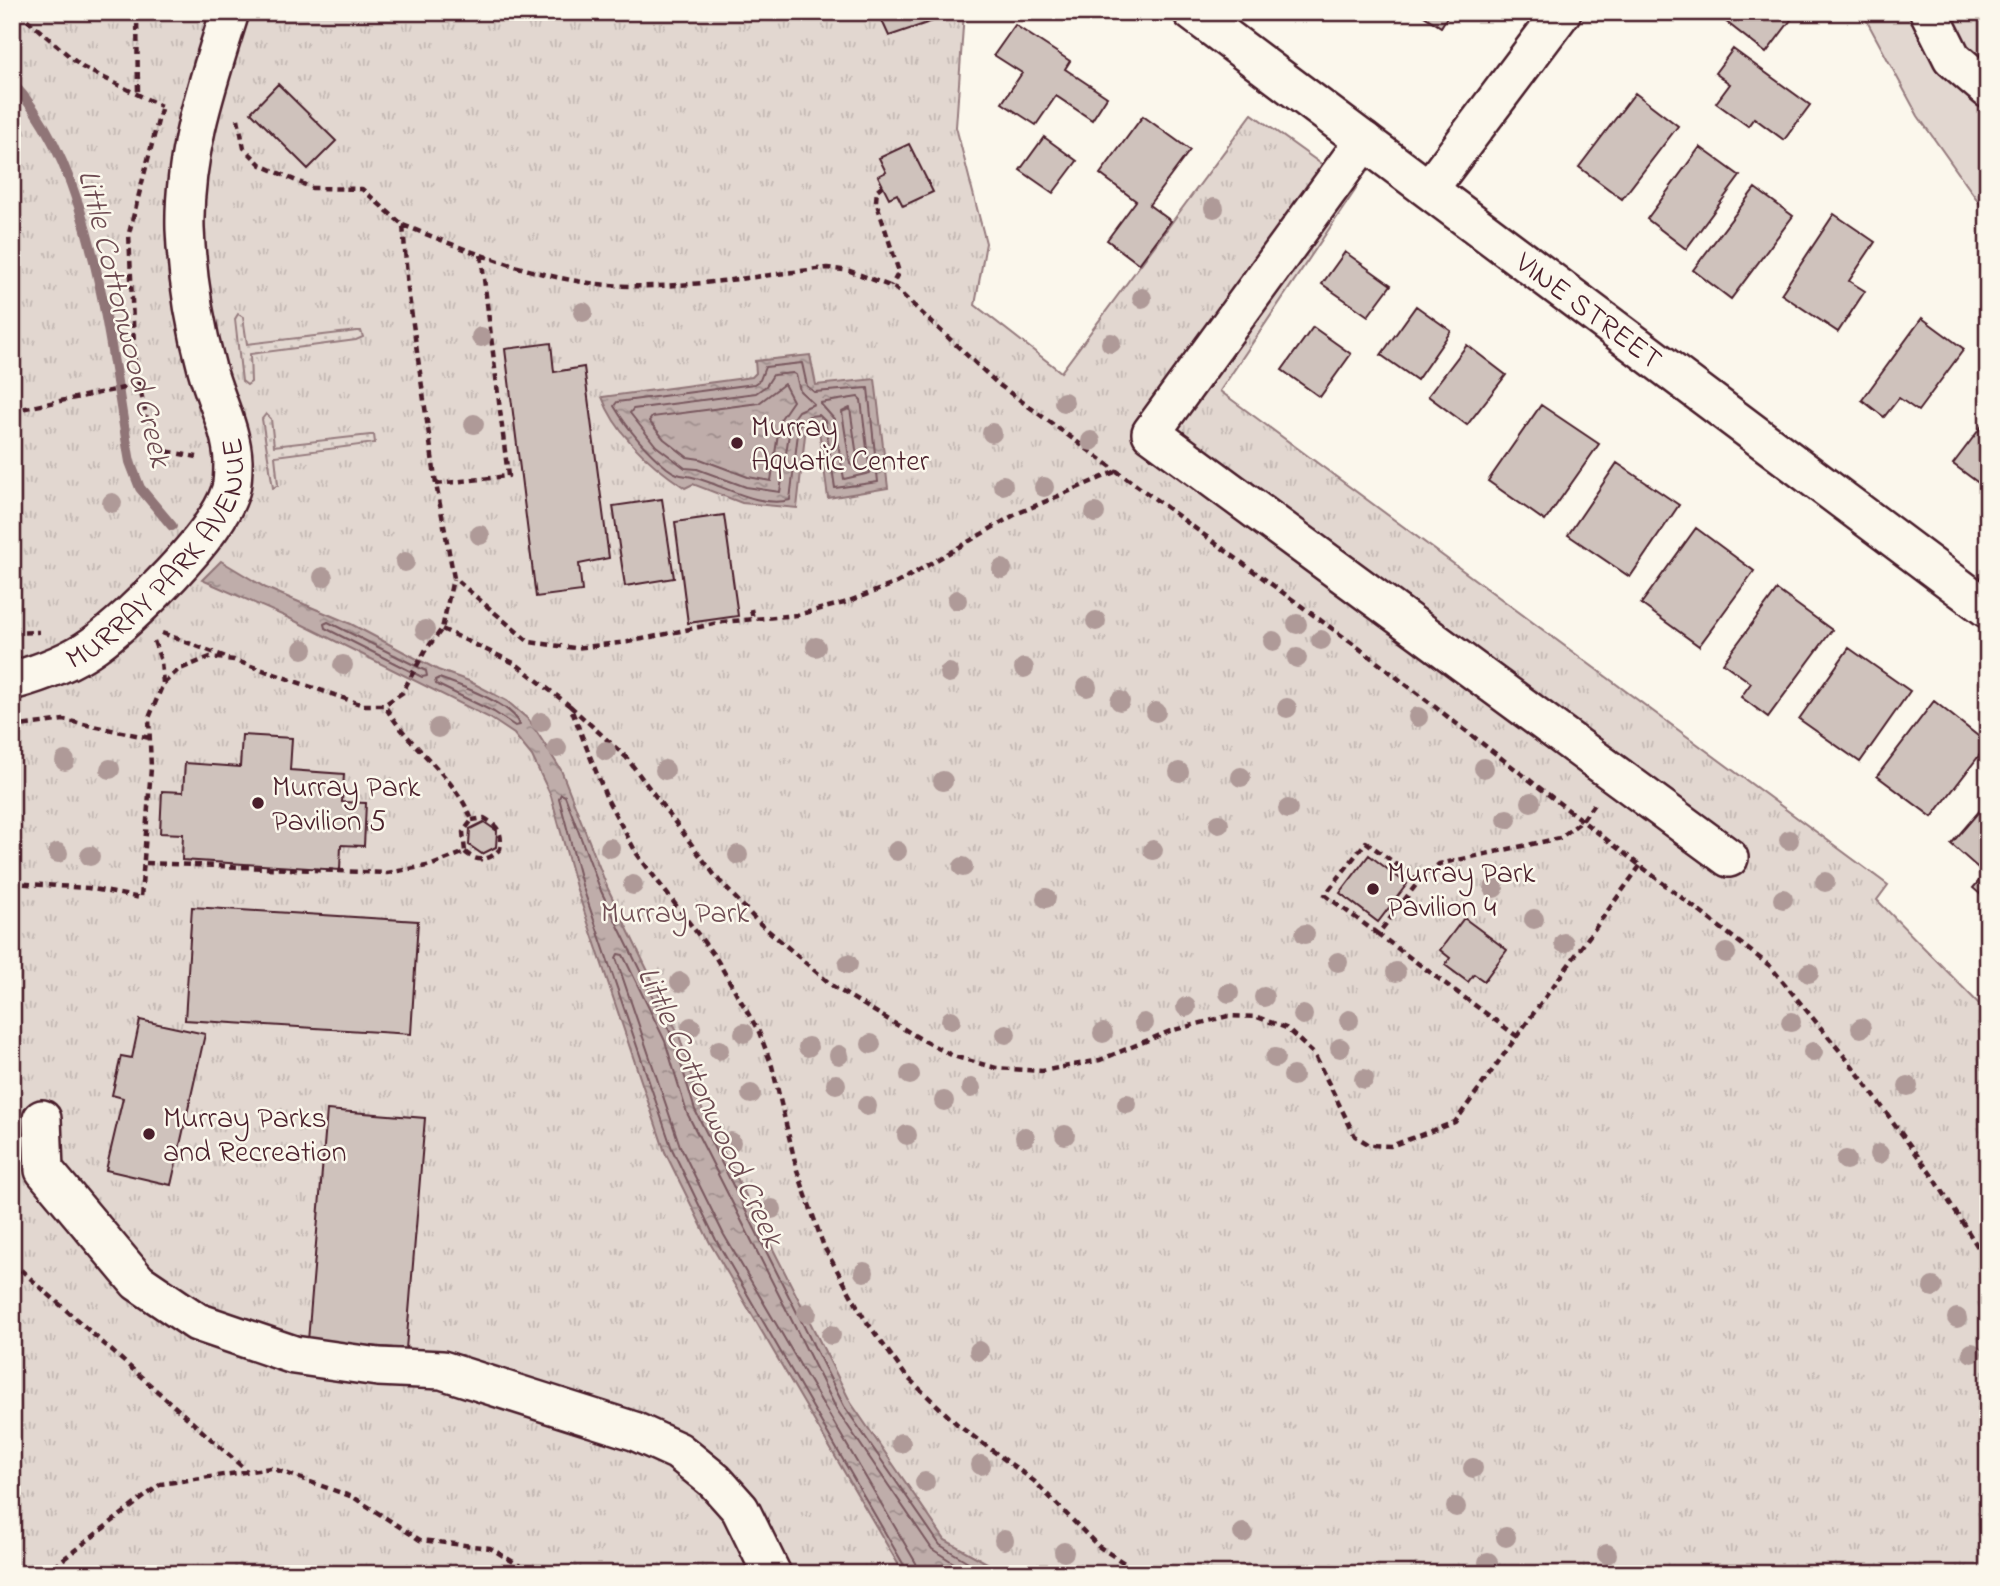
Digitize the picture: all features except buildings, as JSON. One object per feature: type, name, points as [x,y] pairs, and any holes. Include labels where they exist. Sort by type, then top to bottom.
[{"type":"street","name":"MURRAY PARK AVENUE","points":[[12,681],[39,674],[95,645],[138,608],[205,534],[230,492],[233,459],[207,369],[193,299],[185,231],[186,200],[199,111],[230,12]]},
{"type":"street","name":"VINE STREET","points":[[1192,12],[1988,609]]},
{"type":"street","points":[[1429,189],[1562,12]]},
{"type":"street","points":[[1929,12],[1952,58],[1988,89]]},
{"type":"street","points":[[1364,141],[1151,433],[1729,858]]},
{"type":"street","points":[[42,1119],[44,1170],[138,1282],[197,1322],[294,1355],[378,1367],[442,1370],[634,1432],[678,1451],[715,1481],[740,1508],[772,1574]]},
{"type":"path","points":[[18,12],[82,67],[161,106]]},
{"type":"path","points":[[137,12],[138,94]]},
{"type":"path","points":[[165,94],[130,233],[135,367],[153,449],[195,455],[203,463]]},
{"type":"path","points":[[239,115],[244,148],[261,165],[312,188],[362,189],[403,225],[546,275],[607,284],[659,286],[827,268],[850,271],[891,286],[915,304],[998,384],[1364,652],[1770,966],[1853,1066],[1936,1181],[1988,1263]]},
{"type":"path","points":[[883,185],[877,190],[876,201],[899,272],[891,286]]},
{"type":"path","points":[[158,631],[363,705],[384,705],[402,693],[425,651],[442,629],[454,578],[436,484],[408,289],[403,225]]},
{"type":"path","points":[[436,484],[508,476],[481,254]]},
{"type":"path","points":[[12,411],[138,385]]},
{"type":"path","points":[[454,578],[529,642],[564,647],[628,642],[753,619],[797,615],[897,583],[1016,514],[1117,470]]},
{"type":"path","points":[[751,609],[753,619]]},
{"type":"path","points":[[442,629],[516,664],[570,706],[626,757],[716,877],[791,952],[834,987],[953,1056],[996,1068],[1042,1071],[1100,1060],[1170,1031],[1228,1016],[1258,1017],[1286,1028],[1314,1054],[1354,1136],[1370,1144],[1391,1146],[1455,1122],[1640,866]]},
{"type":"path","points":[[12,631],[50,632]]},
{"type":"path","points":[[150,632],[160,655],[163,684]]},
{"type":"path","points":[[12,883],[88,888],[141,898],[146,863],[149,718],[163,684],[186,665],[210,657],[234,660]]},
{"type":"path","points":[[384,705],[400,730],[435,763],[461,798],[472,820]]},
{"type":"path","points":[[570,706],[607,799],[637,854],[716,958],[759,1032],[772,1066],[810,1210],[824,1247],[864,1318],[906,1376],[932,1402],[1034,1481],[1098,1546],[1142,1574]]},
{"type":"path","points":[[12,727],[64,720],[150,737]]},
{"type":"path","points":[[484,818],[498,827],[501,834],[500,849],[484,860],[476,859],[465,852],[463,832],[472,820],[484,818]]},
{"type":"path","points":[[1378,934],[1419,881],[1439,864],[1560,838],[1582,821]]},
{"type":"path","points":[[1419,881],[1366,842],[1325,895],[1518,1037]]},
{"type":"path","points":[[146,863],[387,873],[432,865],[465,852]]},
{"type":"path","points":[[12,1262],[248,1471]]},
{"type":"path","points":[[44,1574],[161,1484],[271,1468],[353,1497],[420,1541],[490,1548],[527,1570],[528,1574]]},
{"type":"green space","name":"Murray Park","points":[[12,12],[964,12],[956,127],[986,243],[975,305],[1061,372],[1252,114],[1356,189],[1220,391],[1888,885],[1877,900],[1988,1013],[1988,1574],[12,1574]]},
{"type":"green space","points":[[1862,12],[1988,12],[1988,215],[1918,116]]},
{"type":"green space","points":[[238,314],[243,317],[247,344],[357,331],[361,331],[363,337],[250,354],[251,382],[247,385],[242,381],[235,319]]},
{"type":"green space","points":[[266,414],[271,419],[274,446],[370,435],[374,435],[375,443],[275,456],[278,485],[273,488],[262,419]]},
{"type":"water","points":[[810,355],[816,385],[875,379],[888,488],[828,498],[818,422],[806,426],[797,508],[742,503],[693,484],[685,488],[636,448],[616,424],[602,397],[752,377],[756,373],[755,361]]},
{"type":"water","points":[[221,561],[266,588],[351,624],[438,670],[469,681],[507,701],[529,720],[561,770],[608,889],[679,1035],[701,1107],[851,1403],[945,1540],[1007,1574],[904,1574],[710,1243],[665,1152],[576,887],[551,796],[532,756],[514,734],[490,718],[291,619],[202,580]]},
{"type":"waterway","name":"Little Cottonwood Creek","points":[[12,83],[40,119],[62,162],[80,210],[105,315],[130,462],[140,488],[172,526]]},
{"type":"place","name":"Murray Aquatic Center","points":[[737,443]]},
{"type":"place","name":"Murray Park Pavilion 5","points":[[258,803]]},
{"type":"place","name":"Murray Park Pavilion 4","points":[[1373,889]]},
{"type":"place","name":"Murray Parks and Recreation","points":[[149,1134]]}]
